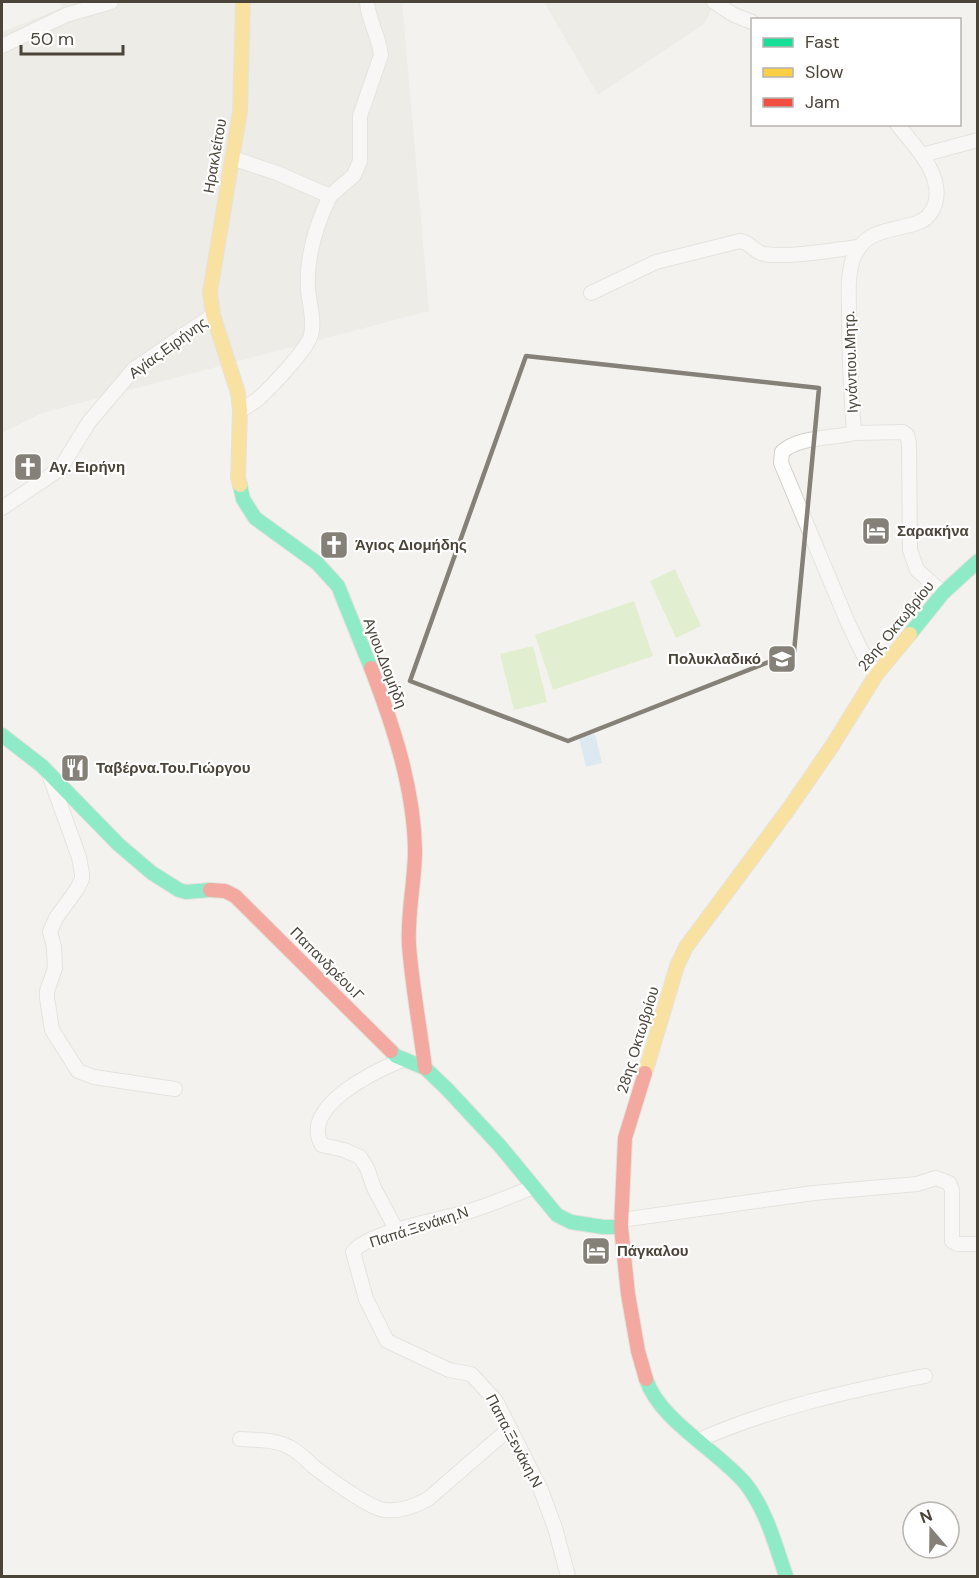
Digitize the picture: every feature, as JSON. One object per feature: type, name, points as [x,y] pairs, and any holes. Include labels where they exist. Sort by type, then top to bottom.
[{"type":"street","points":[[2,46],[73,7],[111,2]]},
{"type":"street","name":"Ηρακλείτου","points":[[213,315],[210,292],[240,111],[243,2]]},
{"type":"street","points":[[240,411],[258,399],[294,361],[310,338],[312,328],[308,287],[309,268],[318,223],[330,196],[354,175],[360,160],[360,116],[381,55],[368,12],[368,2]]},
{"type":"street","points":[[714,2],[734,15],[751,21]]},
{"type":"street","points":[[591,293],[656,261],[740,241],[747,242],[761,254],[778,255],[858,247],[869,237],[881,232],[918,223],[933,208],[937,191],[934,177],[898,126]]},
{"type":"street","points":[[921,156],[978,140]]},
{"type":"street","points":[[232,158],[277,173],[330,196]]},
{"type":"street","name":"Ιγνάντιου.Μητρ.","points":[[858,247],[852,262],[849,283],[850,377],[854,433],[903,432],[907,435],[909,442],[910,550],[917,570],[943,592]]},
{"type":"street","name":"Αγιου.Διομήδη","points":[[213,315],[235,377],[240,411],[238,478],[246,505],[255,518],[316,563],[338,586],[383,698],[403,768],[412,814],[415,850],[409,944],[425,1068]]},
{"type":"street","name":"Αγίας.Ειρήνης","points":[[2,508],[60,469],[89,422],[134,369],[213,315]]},
{"type":"street","points":[[854,433],[805,441],[788,447],[782,452],[781,463],[848,623],[876,675]]},
{"type":"street","name":"28ης Οκτωβρίου","points":[[786,1576],[756,1498],[737,1474],[667,1413],[646,1378],[636,1340],[621,1223],[625,1138],[681,957],[698,929],[790,807],[876,675],[943,592],[978,561]]},
{"type":"street","name":"Παπανδρέου.Γ","points":[[2,735],[42,766],[119,847],[171,887],[183,892],[220,889],[235,896],[396,1056],[425,1068],[500,1146],[553,1211],[563,1219],[603,1227],[621,1223]]},
{"type":"street","points":[[50,776],[79,857],[82,874],[77,889],[56,918],[50,932],[54,947],[55,968],[47,991],[47,998],[52,1030],[78,1071],[94,1077],[175,1089]]},
{"type":"street","points":[[397,1231],[374,1188],[365,1163],[354,1154],[322,1145],[317,1131],[318,1123],[327,1106],[358,1082],[402,1060]]},
{"type":"street","points":[[621,1223],[814,1193],[917,1184],[936,1178],[949,1183],[952,1190],[952,1240],[957,1244],[978,1244]]},
{"type":"street","name":"Παπά.Ξενάκη.Ν","points":[[366,1299],[353,1252],[369,1242],[397,1231],[469,1211],[533,1187]]},
{"type":"street","name":"Παπα.Ξενάκη.Ν","points":[[366,1299],[387,1341],[448,1370],[471,1374],[496,1401],[541,1490],[555,1528],[568,1576]]},
{"type":"street","points":[[699,1440],[725,1428],[787,1409],[865,1388],[924,1376]]},
{"type":"street","points":[[240,1439],[271,1441],[290,1447],[322,1473],[355,1495],[381,1510],[395,1510],[416,1505],[434,1494],[510,1428]]},
{"type":"highlighted area","points":[[526,356],[819,388],[794,652],[568,741],[410,681]]},
{"type":"shaded area","points":[[60,2],[402,2],[429,311],[42,413],[2,433],[2,32],[61,8]]},
{"type":"shaded area","points":[[544,2],[715,2],[704,24],[598,95]]},
{"type":"green space","points":[[675,569],[701,626],[676,638],[650,581]]},
{"type":"green space","points":[[634,601],[653,656],[553,690],[535,635]]},
{"type":"green space","points":[[533,646],[547,702],[514,710],[500,654]]},
{"type":"water","points":[[595,734],[602,763],[586,767],[579,738]]},
{"type":"traffic: fast","points":[[240,485],[243,499],[255,518],[317,563],[338,586],[371,668]]},
{"type":"traffic: fast","points":[[910,634],[943,593],[978,561]]},
{"type":"traffic: fast","points":[[2,735],[42,766],[119,845],[152,873],[179,890],[186,892],[210,890]]},
{"type":"traffic: fast","points":[[391,1051],[396,1056],[425,1068],[447,1089],[500,1146],[557,1215],[571,1222],[621,1227]]},
{"type":"traffic: fast","points":[[646,1379],[663,1408],[745,1483],[759,1504],[786,1576]]},
{"type":"traffic: slow","points":[[240,485],[238,478],[240,411],[238,393],[213,315],[210,292],[240,111],[243,2]]},
{"type":"traffic: slow","points":[[645,1073],[677,966],[686,947],[790,807],[832,746],[876,675],[910,634]]},
{"type":"traffic: jam","points":[[371,668],[401,757],[411,803],[415,850],[409,945],[425,1068]]},
{"type":"traffic: jam","points":[[210,890],[225,891],[235,896],[391,1051]]},
{"type":"traffic: jam","points":[[645,1073],[625,1138],[621,1227],[628,1294],[638,1351],[646,1379]]},
{"type":"place","name":"Αγ. Ειρήνη","points":[[28,467]]},
{"type":"place","name":"Σαρακήνα","points":[[876,531]]},
{"type":"place","name":"Άγιος Διομήδης","points":[[334,545]]},
{"type":"place","name":"Πολυκλαδικό","points":[[782,659]]},
{"type":"place","name":"Ταβέρνα.Του.Γιώργου","points":[[75,768]]},
{"type":"place","name":"Πάγκαλου","points":[[596,1251]]}]
